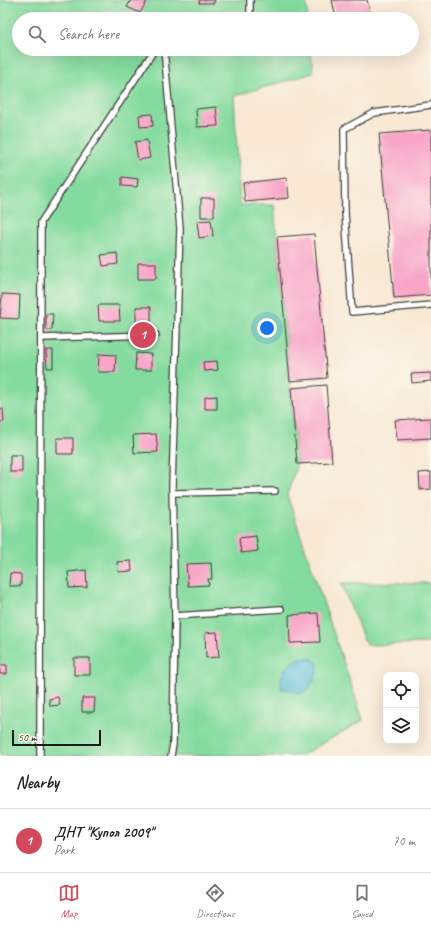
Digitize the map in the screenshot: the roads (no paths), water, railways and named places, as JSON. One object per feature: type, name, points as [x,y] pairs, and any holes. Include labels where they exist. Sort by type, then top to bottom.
[{"type":"lane","points":[[250,0],[250,12]]},
{"type":"lane","points":[[40,756],[42,222],[149,56]]},
{"type":"lane","points":[[165,56],[180,228],[173,493],[175,616],[173,744],[171,756]]},
{"type":"lane","points":[[431,105],[374,113],[344,129],[345,213],[352,312],[431,305]]},
{"type":"lane","points":[[41,338],[156,335]]},
{"type":"lane","points":[[173,493],[275,491]]},
{"type":"lane","points":[[175,616],[281,609]]},
{"type":"water","points":[[299,658],[310,658],[317,662],[318,670],[309,689],[301,693],[281,688],[281,677],[284,670]]},
{"type":"place","name":"ДНТ \"Купол 2009\"","points":[[143,335]]}]
